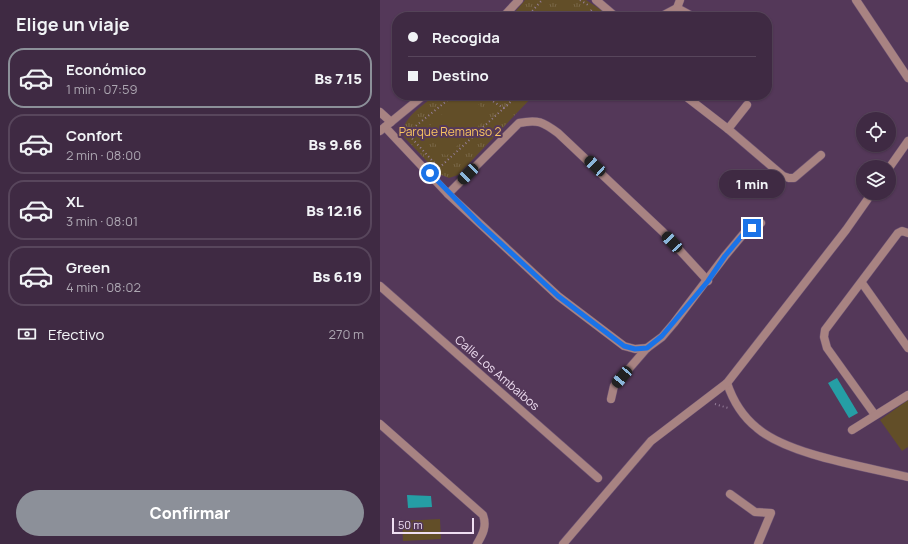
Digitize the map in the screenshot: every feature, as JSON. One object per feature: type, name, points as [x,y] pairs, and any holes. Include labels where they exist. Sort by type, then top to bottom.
[{"type":"street","points":[[508,12],[519,0]]},
{"type":"street","points":[[596,0],[610,12]]},
{"type":"street","points":[[856,0],[908,78]]},
{"type":"street","points":[[667,12],[679,4],[687,12]]},
{"type":"street","points":[[385,126],[418,100]]},
{"type":"street","points":[[690,100],[728,129],[783,176],[794,178],[821,155]]},
{"type":"street","points":[[728,129],[747,105]]},
{"type":"street","points":[[380,112],[385,126],[448,194],[558,296],[624,346],[635,349],[647,348]]},
{"type":"street","points":[[448,194],[519,123],[532,121],[543,122],[558,133],[663,232],[708,281]]},
{"type":"street","points":[[895,160],[908,141]]},
{"type":"street","points":[[563,544],[651,441],[727,383],[846,230],[867,200]]},
{"type":"street","points":[[612,399],[614,386],[647,348],[662,336],[674,323],[745,232],[761,223]]},
{"type":"street","points":[[875,415],[827,348],[824,338],[825,330],[862,283],[898,233],[902,231],[908,233]]},
{"type":"street","points":[[862,283],[908,348]]},
{"type":"street","name":"Calle Los Ambaibos","points":[[380,286],[598,478]]},
{"type":"street","points":[[727,383],[732,399],[743,415],[758,429],[774,439],[804,451],[908,477]]},
{"type":"street","points":[[852,430],[908,394]]},
{"type":"street","points":[[380,424],[483,515],[486,523],[484,533],[477,544]]},
{"type":"street","points":[[730,494],[755,512],[771,513],[758,544]]},
{"type":"path","points":[[531,12],[542,0]]},
{"type":"path","points":[[580,0],[593,8],[590,12]]},
{"type":"path","points":[[448,100],[407,133],[439,168],[513,100]]},
{"type":"path","points":[[492,100],[505,109]]},
{"type":"path","points":[[702,402],[716,404],[743,415]]},
{"type":"green space","points":[[525,0],[586,0],[603,11],[602,12],[515,12]]},
{"type":"green space","name":"Parque Remanso 2","points":[[429,100],[529,100],[458,175],[449,178],[439,174],[404,137],[403,130],[405,124],[413,113]]},
{"type":"green space","points":[[458,100],[475,100],[489,116],[446,156],[424,131]]},
{"type":"green space","points":[[908,400],[908,447],[902,451],[880,420]]},
{"type":"green space","points":[[440,519],[441,539],[403,541],[402,521]]},
{"type":"shaded area","points":[[837,378],[858,413],[849,418],[828,383]]},
{"type":"shaded area","points":[[407,495],[431,496],[432,507],[408,508]]},
{"type":"route","points":[[430,173],[448,194],[558,296],[624,346],[635,349],[647,348],[662,336],[708,281],[725,256],[745,232],[752,228]]}]
